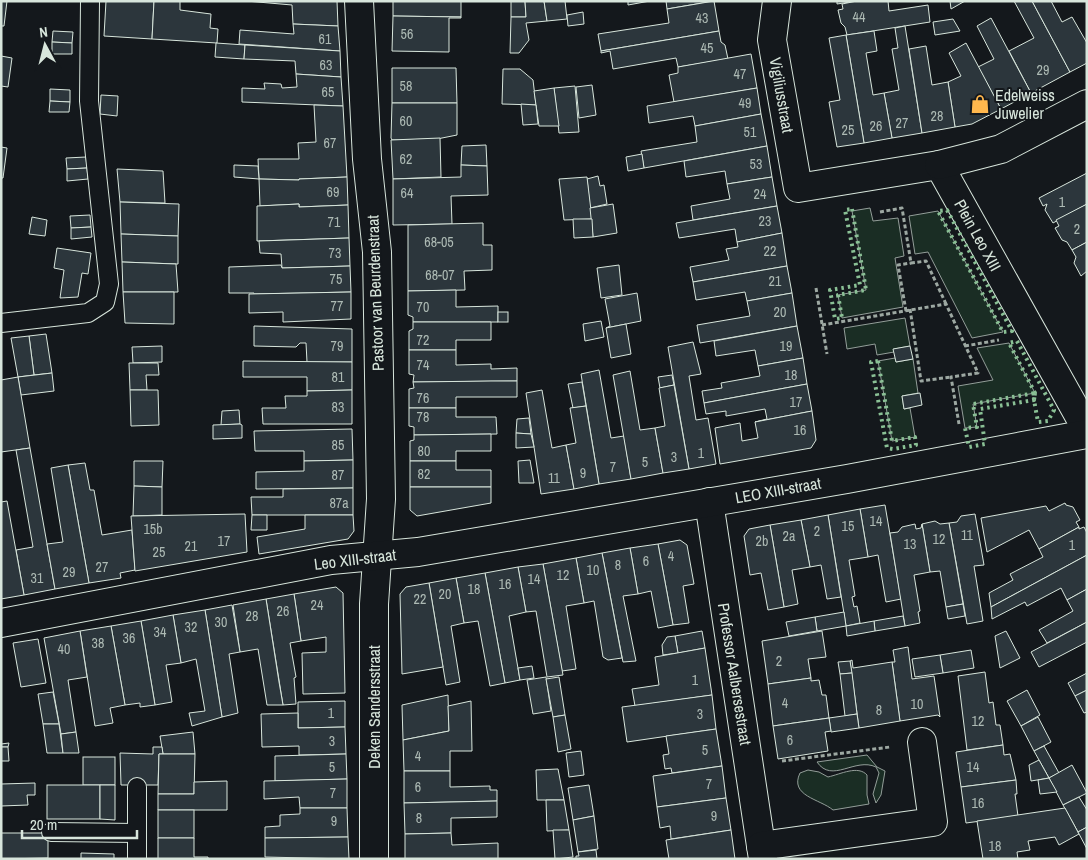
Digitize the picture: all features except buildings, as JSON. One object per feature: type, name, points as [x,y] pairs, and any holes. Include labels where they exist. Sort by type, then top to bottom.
[{"type":"street","name":"Pastoor van Beurdenstraat","points":[[359,1],[366,159],[377,252],[382,499],[376,555]]},
{"type":"street","name":"Vigiliusstraat","points":[[777,1],[772,40],[798,188],[871,176]]},
{"type":"street","points":[[871,176],[939,165],[1001,149],[1087,104]]},
{"type":"street","name":"Plein Leo XIII","points":[[939,165],[1087,430]]},
{"type":"street","points":[[964,457],[1087,434]]},
{"type":"street","name":"LEO XIII-straat","points":[[709,502],[964,457]]},
{"type":"street","name":"Leo XIII-straat","points":[[1,623],[331,560],[418,552],[709,502]]},
{"type":"street","name":"Professor Aalbersestraat","points":[[709,502],[762,852],[933,822],[922,742]]},
{"type":"street","name":"Deken Sandersstraat","points":[[374,859],[374,604],[376,555]]},
{"type":"lane","points":[[1,323],[88,314],[105,302],[109,284],[89,101],[90,1]]},
{"type":"lane","points":[[136,859],[137,787]]},
{"type":"lane","points":[[51,832],[137,833]]},
{"type":"path","points":[[871,176],[876,212],[902,208],[911,263]]},
{"type":"path","points":[[906,311],[898,265],[926,261],[978,373],[921,381],[910,309]]},
{"type":"path","points":[[816,288],[827,354]]},
{"type":"path","points":[[822,325],[946,304]]},
{"type":"path","points":[[951,377],[964,457]]},
{"type":"path","points":[[749,766],[922,742]]},
{"type":"green space","points":[[870,208],[873,221],[898,218],[904,256],[895,258],[903,307],[842,318],[838,295],[866,290],[852,211]]},
{"type":"green space","points":[[938,211],[1003,332],[972,338],[928,252],[915,254],[909,216]]},
{"type":"green space","points":[[905,318],[910,346],[894,349],[894,352],[877,355],[875,344],[847,349],[844,328]]},
{"type":"green space","points":[[1009,343],[1035,393],[973,404],[977,427],[965,428],[958,386],[993,380],[977,348]]},
{"type":"green space","points":[[895,358],[896,362],[913,359],[918,393],[902,396],[904,409],[910,408],[915,437],[892,441],[878,361]]},
{"type":"green space","points":[[867,755],[877,767],[885,771],[881,795],[876,803],[873,794],[879,773],[876,767],[860,765],[830,771],[823,768],[817,762]]},
{"type":"green space","points":[[808,770],[819,772],[828,777],[854,770],[863,772],[867,775],[869,804],[833,810],[802,792],[798,781],[800,773]]},
{"type":"hedge","points":[[852,209],[866,290],[838,295],[842,318],[835,319],[830,290],[860,285],[845,210],[852,209]]},
{"type":"hedge","points":[[947,210],[1012,331],[1003,332],[938,211],[947,210]]},
{"type":"hedge","points":[[1017,341],[1054,410],[1048,421],[1038,422],[1034,400],[1035,393],[1009,343],[1017,341]]},
{"type":"hedge","points":[[878,361],[892,441],[915,437],[916,445],[893,449],[887,448],[871,362],[878,361]]},
{"type":"hedge","points":[[1035,393],[1034,400],[980,409],[985,444],[969,447],[965,428],[977,427],[973,404],[1035,393]]},
{"type":"place","name":"Edelweiss Juwelier","points":[[980,104]]}]
